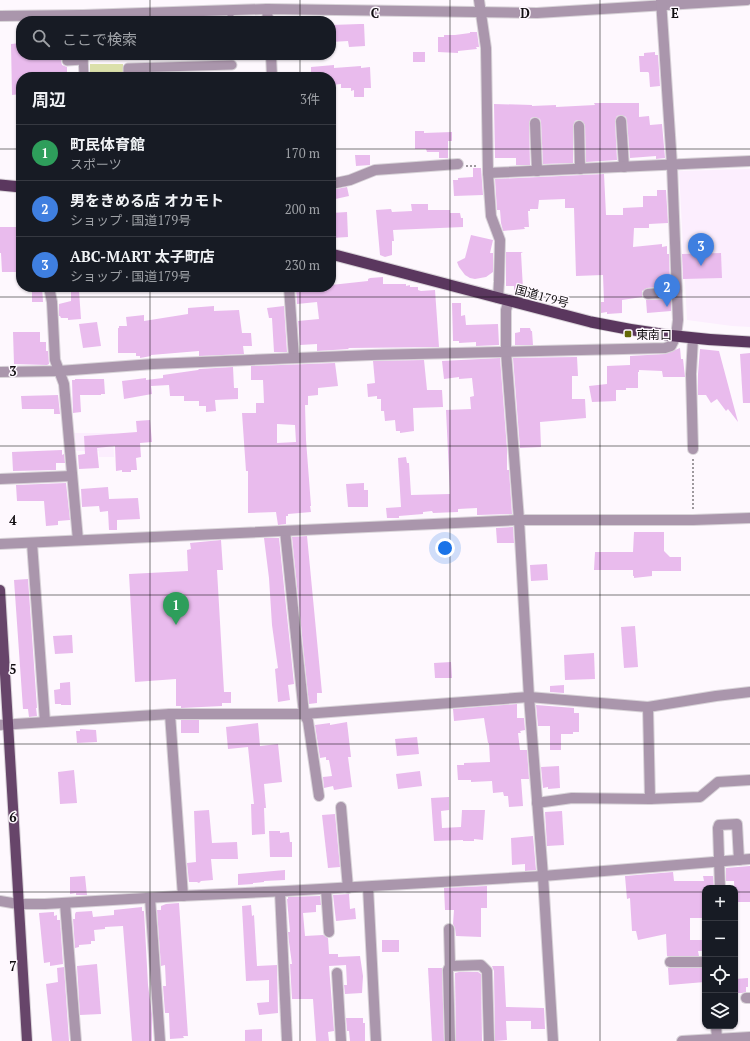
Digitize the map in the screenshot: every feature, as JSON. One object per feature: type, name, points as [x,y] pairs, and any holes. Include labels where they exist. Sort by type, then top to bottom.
[{"type":"highway","points":[[0,185],[16,187]]},
{"type":"highway","name":"国道179号","points":[[336,255],[591,322],[630,330],[676,336],[750,342]]},
{"type":"main road","points":[[0,590],[4,725],[27,1041]]},
{"type":"street","points":[[479,0],[482,12],[486,48],[487,170],[492,216],[500,240],[498,298]]},
{"type":"street","points":[[120,16],[267,9],[537,13],[661,3],[747,0]]},
{"type":"street","points":[[0,372],[59,371],[154,364],[371,355],[665,348],[671,346],[676,336],[678,320],[672,165],[661,3]]},
{"type":"street","points":[[267,9],[268,16]]},
{"type":"street","points":[[0,16],[16,16]]},
{"type":"street","points":[[67,61],[72,60]]},
{"type":"street","points":[[83,60],[84,72]]},
{"type":"street","points":[[271,60],[272,72]]},
{"type":"street","points":[[128,72],[128,68],[232,65]]},
{"type":"street","points":[[621,121],[624,167]]},
{"type":"street","points":[[535,123],[537,171]]},
{"type":"street","points":[[578,126],[580,169]]},
{"type":"street","points":[[487,170],[537,171],[750,161]]},
{"type":"street","points":[[336,183],[350,180],[375,170],[458,164]]},
{"type":"street","points":[[50,292],[52,302],[55,360],[64,384],[78,540]]},
{"type":"street","points":[[289,292],[294,358]]},
{"type":"street","points":[[648,294],[677,292]]},
{"type":"street","points":[[509,300],[506,310],[506,352],[519,520],[529,697],[543,876],[552,1041]]},
{"type":"street","points":[[693,338],[691,374],[693,449]]},
{"type":"street","points":[[0,478],[72,476]]},
{"type":"street","points":[[0,544],[519,520],[693,520],[750,518]]},
{"type":"street","points":[[285,531],[304,714],[308,721],[319,796]]},
{"type":"street","points":[[32,543],[45,722]]},
{"type":"street","points":[[4,725],[170,714],[304,714],[529,697],[648,707],[750,692]]},
{"type":"street","points":[[648,707],[650,798]]},
{"type":"street","points":[[170,714],[183,896]]},
{"type":"street","points":[[537,802],[572,798],[700,797],[718,782],[750,780]]},
{"type":"street","points":[[341,807],[348,888]]},
{"type":"street","points":[[720,885],[718,862],[719,825],[737,824],[739,860]]},
{"type":"street","points":[[0,901],[18,904],[65,903],[280,892],[543,876],[750,859]]},
{"type":"street","points":[[368,887],[376,1041]]},
{"type":"street","points":[[326,889],[329,932]]},
{"type":"street","points":[[280,892],[287,1041]]},
{"type":"street","points":[[150,898],[160,1041]]},
{"type":"street","points":[[65,903],[76,1041]]},
{"type":"street","points":[[450,929],[450,966],[448,970],[450,1041]]},
{"type":"street","points":[[670,962],[702,962]]},
{"type":"street","points":[[450,966],[481,965],[487,971],[489,1041]]},
{"type":"street","points":[[337,973],[341,1041]]},
{"type":"street","points":[[716,1029],[717,1039]]},
{"type":"street","points":[[682,1041],[750,1037]]},
{"type":"lane","points":[[230,10],[231,16]]},
{"type":"path","points":[[458,164],[487,170]]},
{"type":"path","points":[[693,449],[693,520]]},
{"type":"shaded area","points":[[750,169],[750,327],[687,320],[679,171]]},
{"type":"shaded area","points":[[74,433],[113,433],[114,457],[99,457],[99,451],[76,451]]},
{"type":"green space","points":[[90,64],[123,64],[123,72],[90,72]]},
{"type":"building","points":[[364,24],[365,46],[349,47],[348,41],[336,42],[336,25]]},
{"type":"building","points":[[477,32],[479,47],[476,47],[477,49],[458,51],[458,53],[438,52],[438,37]]},
{"type":"building","points":[[11,44],[16,44],[16,60],[61,60],[62,65],[67,67],[67,72],[16,72],[16,95],[12,95]]},
{"type":"building","points":[[413,52],[425,52],[425,62],[413,62]]},
{"type":"building","points":[[655,52],[655,55],[658,55],[660,86],[650,87],[649,73],[640,72],[639,56],[644,56],[644,53]]},
{"type":"building","points":[[334,65],[334,68],[361,66],[361,68],[370,67],[371,88],[364,88],[364,97],[354,97],[354,90],[351,91],[351,88],[341,88],[341,84],[336,84],[336,72],[311,72],[311,67]]},
{"type":"building","points":[[594,103],[639,103],[639,117],[649,116],[650,125],[662,124],[665,158],[656,159],[656,156],[630,158],[627,121],[626,117],[621,115],[617,116],[615,121],[617,160],[586,162],[585,125],[582,121],[578,120],[575,121],[573,126],[573,163],[543,164],[541,122],[540,119],[535,117],[531,118],[529,123],[530,165],[516,165],[516,158],[495,158],[494,104],[532,106],[556,105],[556,107],[595,105]]},
{"type":"building","points":[[415,131],[424,131],[424,133],[452,132],[452,141],[448,141],[448,158],[439,158],[439,152],[427,152],[426,149],[415,149]]},
{"type":"building","points":[[355,155],[370,155],[370,165],[356,166]]},
{"type":"building","points":[[473,168],[481,168],[483,195],[454,196],[453,180],[458,180],[458,178],[473,177]]},
{"type":"building","points":[[604,174],[606,215],[623,215],[623,208],[643,207],[643,196],[657,196],[657,190],[666,190],[668,223],[649,224],[649,228],[634,228],[633,247],[662,244],[662,247],[667,246],[667,254],[669,254],[670,286],[647,288],[642,291],[642,297],[622,300],[622,313],[601,313],[601,302],[604,302],[603,275],[576,276],[574,208],[565,208],[565,199],[539,200],[538,209],[530,209],[530,211],[528,211],[529,227],[524,227],[525,229],[503,231],[500,210],[497,210],[495,179]]},
{"type":"building","points":[[347,187],[349,196],[336,199],[336,189]]},
{"type":"building","points":[[411,204],[428,204],[428,210],[450,210],[450,213],[460,213],[461,218],[463,218],[463,227],[393,230],[394,241],[392,241],[392,255],[385,257],[380,255],[376,210],[391,209],[392,212],[412,211]]},
{"type":"building","points":[[347,212],[348,237],[336,238],[336,213]]},
{"type":"building","points":[[0,227],[16,227],[16,272],[2,272]]},
{"type":"building","points":[[471,235],[493,240],[490,253],[493,253],[493,272],[486,277],[475,279],[470,278],[465,275],[457,262],[465,258]]},
{"type":"building","points":[[506,252],[523,252],[521,253],[523,289],[514,290],[514,286],[506,286]]},
{"type":"building","points":[[721,253],[722,278],[683,279],[682,254]]},
{"type":"building","points":[[383,277],[383,284],[406,284],[406,286],[410,285],[410,287],[418,287],[418,290],[421,291],[435,290],[439,347],[348,348],[349,349],[317,351],[317,344],[300,345],[298,321],[319,319],[317,302],[297,304],[296,292],[336,292],[336,284],[368,281],[370,278]]},
{"type":"building","points":[[32,292],[42,292],[43,302],[32,302]]},
{"type":"building","points":[[71,292],[79,292],[81,319],[68,320],[68,318],[61,318],[59,316],[59,304],[71,301]]},
{"type":"building","points":[[671,299],[671,311],[647,313],[646,300]]},
{"type":"building","points":[[452,303],[461,303],[461,316],[465,315],[466,325],[498,324],[499,345],[476,346],[476,342],[459,343],[459,341],[453,341]]},
{"type":"building","points":[[214,306],[214,311],[239,310],[242,333],[251,333],[252,346],[243,346],[244,354],[199,356],[199,351],[151,355],[140,358],[140,356],[136,356],[136,353],[118,353],[118,328],[119,326],[127,326],[126,317],[144,315],[144,321],[188,314],[188,308]]},
{"type":"building","points":[[284,306],[287,352],[274,352],[272,318],[269,318],[267,308]]},
{"type":"building","points":[[97,322],[101,346],[83,348],[79,324]]},
{"type":"building","points":[[520,328],[530,328],[532,331],[533,345],[515,345],[515,333],[520,332]]},
{"type":"building","points":[[13,332],[40,332],[40,342],[46,342],[46,351],[48,351],[49,364],[14,364]]},
{"type":"building","points":[[680,348],[685,377],[663,377],[662,371],[639,370],[638,388],[616,390],[616,401],[592,402],[589,386],[607,384],[607,366],[630,365],[630,356],[665,354]]},
{"type":"building","points":[[700,349],[719,351],[738,422],[728,409],[726,411],[717,399],[711,403],[706,395],[698,395]]},
{"type":"building","points":[[750,353],[750,403],[743,403],[740,354]]},
{"type":"building","points":[[577,357],[578,376],[572,376],[572,399],[585,399],[586,418],[540,422],[541,447],[520,448],[513,358]]},
{"type":"building","points":[[500,358],[507,449],[507,470],[509,470],[512,514],[477,515],[477,508],[458,509],[458,512],[423,512],[423,514],[399,516],[399,518],[387,518],[386,508],[401,507],[398,458],[406,457],[407,463],[409,463],[411,495],[450,494],[446,410],[471,409],[470,397],[474,396],[472,378],[459,379],[459,377],[444,379],[442,361]]},
{"type":"building","points":[[424,360],[427,390],[442,390],[443,407],[413,408],[414,431],[400,433],[400,431],[396,431],[395,420],[385,421],[384,411],[381,411],[381,399],[377,399],[377,396],[368,397],[367,384],[375,383],[373,361]]},
{"type":"building","points":[[335,363],[338,386],[318,388],[318,395],[308,396],[308,405],[305,405],[311,512],[288,514],[288,516],[286,516],[286,524],[278,525],[276,512],[248,513],[248,471],[246,471],[242,413],[256,413],[256,403],[264,403],[263,380],[251,380],[251,366]],"holes":[[[277,424],[295,425],[296,442],[277,443]]]},
{"type":"building","points":[[233,367],[234,388],[238,388],[238,399],[215,400],[216,411],[206,412],[206,406],[199,406],[199,401],[184,401],[184,396],[170,396],[169,385],[151,386],[152,394],[124,399],[122,381],[146,378],[146,380],[163,378],[163,375],[199,369]]},
{"type":"building","points":[[104,379],[105,394],[80,395],[81,412],[73,413],[72,380]]},
{"type":"building","points":[[58,395],[60,414],[54,414],[54,409],[22,409],[21,396]]},
{"type":"building","points":[[150,420],[152,442],[140,443],[141,457],[136,458],[137,470],[131,470],[131,472],[122,472],[122,470],[116,471],[115,446],[97,448],[99,468],[79,469],[78,455],[85,454],[84,436],[137,432],[136,421]]},
{"type":"building","points":[[62,450],[65,463],[56,463],[56,470],[13,471],[12,452]]},
{"type":"building","points":[[66,483],[70,520],[58,521],[58,525],[46,526],[44,501],[17,501],[16,485]]},
{"type":"building","points":[[364,483],[364,490],[368,490],[368,507],[348,507],[346,484]]},
{"type":"building","points":[[108,487],[109,499],[138,498],[140,519],[117,520],[117,530],[109,530],[108,511],[100,512],[99,506],[82,507],[81,489]]},
{"type":"building","points":[[513,527],[514,543],[497,543],[496,528]]},
{"type":"building","points":[[634,532],[664,532],[664,551],[670,557],[681,557],[681,571],[652,571],[652,576],[634,578],[633,570],[594,570],[595,552],[633,552]]},
{"type":"building","points":[[307,536],[322,693],[317,693],[317,703],[309,704],[292,537]]},
{"type":"building","points":[[264,538],[279,538],[294,684],[288,685],[290,700],[278,702],[275,669],[278,668],[272,625],[269,578]]},
{"type":"building","points":[[221,540],[223,570],[217,570],[224,692],[231,692],[231,703],[222,703],[222,706],[181,708],[181,706],[176,706],[176,679],[135,682],[129,574],[188,571],[187,550],[191,549],[190,543]]},
{"type":"building","points":[[547,564],[548,580],[531,581],[530,565]]},
{"type":"building","points":[[28,579],[37,708],[37,716],[29,717],[28,709],[23,709],[14,580]]},
{"type":"building","points":[[635,626],[638,667],[624,668],[621,627]]},
{"type":"building","points":[[72,635],[73,653],[55,654],[53,636]]},
{"type":"building","points":[[594,653],[595,679],[565,680],[564,655]]},
{"type":"building","points":[[451,662],[452,678],[435,678],[434,663]]},
{"type":"building","points":[[70,682],[71,705],[55,704],[54,690],[60,689],[60,683]]},
{"type":"building","points":[[564,685],[564,693],[550,692],[550,686]]},
{"type":"building","points":[[517,704],[517,718],[524,718],[525,730],[518,733],[520,750],[527,750],[529,779],[521,779],[523,806],[509,807],[508,796],[504,796],[503,792],[493,793],[492,781],[471,782],[471,780],[458,780],[457,765],[464,765],[464,763],[490,762],[489,743],[484,718],[454,721],[453,709]]},
{"type":"building","points":[[536,705],[574,708],[574,713],[579,713],[579,732],[573,732],[573,734],[561,734],[561,750],[550,750],[550,726],[538,726]]},
{"type":"building","points":[[181,720],[199,720],[199,733],[181,733]]},
{"type":"building","points":[[347,722],[351,757],[348,757],[352,787],[334,790],[333,786],[324,788],[323,777],[332,776],[329,760],[326,760],[326,757],[320,758],[315,725],[330,723],[330,725]]},
{"type":"building","points":[[258,723],[260,746],[278,744],[282,782],[264,784],[266,808],[264,808],[265,834],[252,835],[251,804],[254,804],[248,747],[228,749],[226,727]]},
{"type":"building","points":[[80,729],[96,730],[97,742],[77,743],[76,731],[80,731]]},
{"type":"building","points":[[417,737],[419,754],[397,756],[395,739]]},
{"type":"building","points":[[559,766],[560,788],[543,788],[541,767]]},
{"type":"building","points":[[74,770],[77,803],[60,804],[58,772]]},
{"type":"building","points":[[420,771],[422,786],[398,789],[396,774]]},
{"type":"building","points":[[449,797],[449,810],[441,811],[442,828],[461,827],[462,810],[485,810],[483,840],[434,841],[431,798]]},
{"type":"building","points":[[209,810],[212,843],[237,842],[238,859],[211,859],[213,880],[201,881],[199,883],[189,882],[187,863],[196,862],[194,811]]},
{"type":"building","points":[[562,811],[564,845],[547,846],[545,812]]},
{"type":"building","points":[[335,814],[340,867],[328,868],[322,815]]},
{"type":"building","points":[[269,831],[280,831],[280,833],[289,832],[290,842],[292,842],[292,857],[270,857]]},
{"type":"building","points":[[533,836],[536,870],[525,871],[525,864],[512,865],[511,838]]},
{"type":"building","points":[[750,866],[750,902],[738,902],[738,885],[734,885],[734,881],[726,881],[726,868]]},
{"type":"building","points":[[285,870],[285,880],[264,881],[253,884],[238,885],[238,874]]},
{"type":"building","points":[[673,872],[674,881],[704,881],[703,876],[713,876],[714,885],[702,885],[702,918],[690,918],[690,940],[702,940],[702,951],[698,951],[699,956],[667,956],[666,934],[638,940],[636,931],[632,931],[630,898],[627,899],[625,876]]},
{"type":"building","points":[[85,876],[87,895],[76,895],[76,893],[70,894],[70,877]]},
{"type":"building","points":[[487,886],[487,908],[481,908],[481,937],[456,936],[453,924],[454,910],[445,910],[444,888]]},
{"type":"building","points":[[349,894],[350,909],[355,908],[356,919],[336,921],[333,895]]},
{"type":"building","points":[[320,896],[321,905],[316,905],[316,912],[303,913],[305,936],[323,935],[328,938],[329,954],[338,954],[338,957],[360,956],[363,976],[362,993],[345,994],[344,985],[347,985],[346,965],[329,966],[334,1031],[328,1032],[329,1041],[316,1041],[313,999],[292,999],[290,964],[292,964],[288,932],[290,932],[287,899],[288,897]]},
{"type":"building","points":[[179,903],[188,1036],[183,1036],[184,1038],[170,1039],[169,1013],[165,1013],[163,986],[166,986],[165,965],[161,966],[157,910],[161,910],[161,906],[166,904]]},
{"type":"building","points":[[251,905],[252,916],[254,915],[257,966],[277,965],[278,1013],[259,1015],[257,1003],[269,1002],[269,980],[246,981],[242,906]]},
{"type":"building","points":[[142,907],[142,911],[144,911],[148,985],[152,1014],[152,1041],[132,1041],[123,926],[105,927],[105,929],[94,930],[95,941],[91,941],[91,944],[79,945],[79,947],[75,948],[73,919],[75,919],[76,912],[92,911],[93,917],[114,915],[114,910]]},
{"type":"building","points":[[54,912],[54,916],[57,915],[57,920],[60,920],[63,964],[50,966],[50,962],[44,963],[39,913]]},
{"type":"building","points":[[382,940],[399,940],[399,952],[382,952]]},
{"type":"building","points":[[97,964],[101,1014],[80,1015],[77,966]]},
{"type":"building","points":[[492,966],[504,966],[506,1007],[544,1008],[545,1029],[531,1029],[531,1021],[506,1021],[507,1040],[495,1041],[494,971]]},
{"type":"building","points":[[64,967],[69,1041],[52,1041],[46,984],[58,982],[57,968]]},
{"type":"building","points":[[428,968],[442,968],[444,1041],[432,1041]]},
{"type":"building","points":[[668,968],[702,968],[702,982],[669,985]]},
{"type":"building","points":[[478,972],[481,974],[482,1041],[456,1041],[455,973]]},
{"type":"building","points":[[748,978],[748,987],[746,987],[746,992],[738,993],[738,979]]},
{"type":"building","points":[[346,1018],[363,1018],[363,1023],[365,1023],[365,1041],[350,1041],[349,1031],[347,1031]]},
{"type":"building","points":[[262,1029],[262,1041],[245,1041],[245,1030]]},
{"type":"place","name":"ABC-MART 太子町店","points":[[701,266]]},
{"type":"place","name":"男をきめる店 オカモト","points":[[667,307]]},
{"type":"place","name":"東南口","points":[[628,334]]},
{"type":"place","name":"町民体育館","points":[[176,625]]}]
